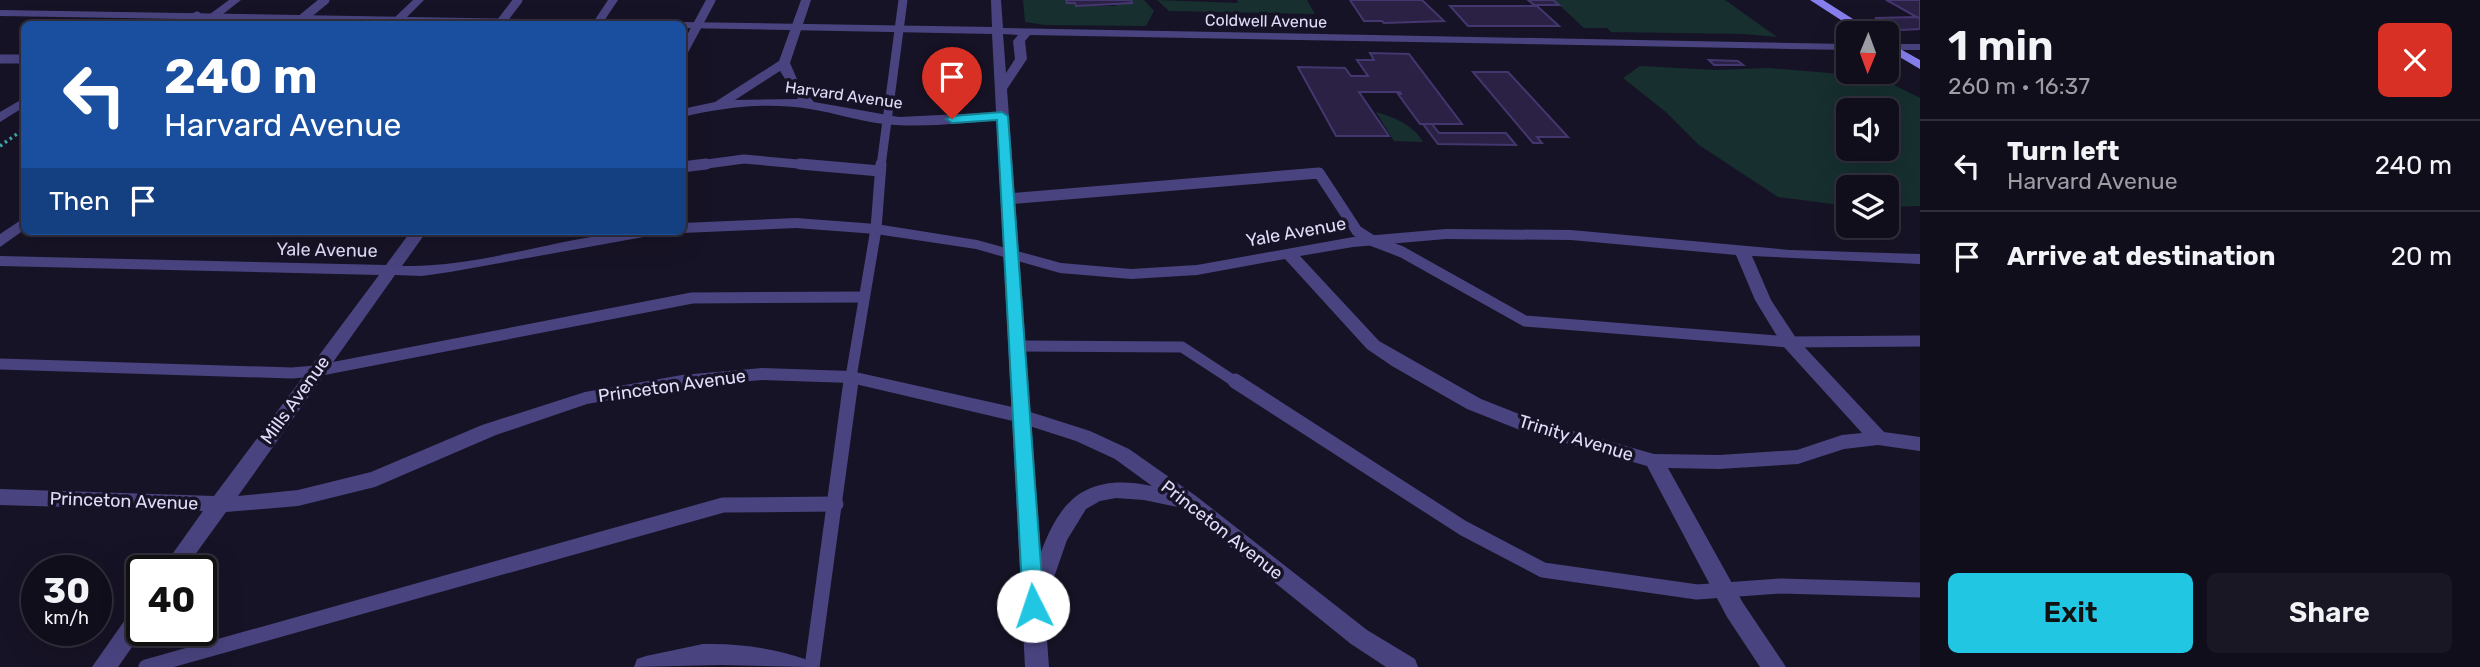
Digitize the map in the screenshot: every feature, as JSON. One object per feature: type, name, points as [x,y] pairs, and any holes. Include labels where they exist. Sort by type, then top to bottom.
[{"type":"main road","points":[[1815,0],[1849,21]]},
{"type":"main road","points":[[1899,53],[1920,65]]},
{"type":"street","points":[[214,16],[236,0]]},
{"type":"street","points":[[398,20],[419,0]]},
{"type":"street","points":[[599,21],[613,0]]},
{"type":"street","points":[[715,107],[784,62],[806,0]]},
{"type":"street","points":[[996,0],[1006,199],[1012,255],[1037,667]]},
{"type":"street","points":[[150,21],[175,5]]},
{"type":"street","points":[[0,13],[502,21]]},
{"type":"street","name":"Coldwell Avenue","points":[[686,25],[1836,47]]},
{"type":"street","points":[[1002,87],[1021,59],[1019,41],[1026,32]]},
{"type":"street","points":[[1899,46],[1920,47]]},
{"type":"street","points":[[784,62],[794,86],[810,105]]},
{"type":"street","name":"Harvard Avenue","points":[[686,112],[766,103],[810,105],[855,116],[888,120],[937,121],[1002,116]]},
{"type":"street","points":[[3,114],[21,104]]},
{"type":"street","name":"Yale Avenue","points":[[686,228],[796,223],[876,229],[977,244],[1060,268],[1131,274],[1197,270],[1287,252],[1371,240],[1514,234],[1629,239],[1742,251],[1920,259]]},
{"type":"street","points":[[0,242],[21,225]]},
{"type":"street","name":"Mills Avenue","points":[[183,555],[416,235]]},
{"type":"street","name":"Yale Avenue","points":[[0,261],[422,271],[480,263],[622,235]]},
{"type":"street","points":[[1742,251],[1763,300],[1789,342],[1878,438]]},
{"type":"street","name":"Trinity Avenue","points":[[1287,252],[1373,345],[1437,385],[1527,425],[1654,461],[1766,461],[1815,454],[1842,442],[1878,438],[1920,444]]},
{"type":"street","name":"Princeton Avenue","points":[[0,497],[219,504],[298,498],[348,487],[423,460],[500,425],[585,398],[682,381],[762,374],[851,377],[1021,416],[1083,436],[1122,454],[1189,502],[1359,637],[1406,667]]},
{"type":"street","points":[[1654,461],[1735,610],[1774,667]]},
{"type":"street","points":[[1033,606],[1063,520],[1085,498],[1106,490],[1128,488],[1189,502]]},
{"type":"street","points":[[104,667],[126,636]]},
{"type":"street","points":[[646,667],[706,653],[735,653],[798,667]]},
{"type":"lane","points":[[303,18],[325,0]]},
{"type":"lane","points":[[502,21],[518,0]]},
{"type":"lane","points":[[686,47],[711,0]]},
{"type":"lane","points":[[798,667],[836,504],[851,377],[876,229],[880,171],[903,0]]},
{"type":"lane","points":[[190,21],[197,16]]},
{"type":"lane","points":[[0,59],[21,59]]},
{"type":"lane","points":[[686,166],[744,159],[880,171]]},
{"type":"lane","points":[[1006,199],[1319,173],[1357,231],[1371,240],[1402,252],[1525,321],[1789,342],[1920,341]]},
{"type":"lane","points":[[0,364],[292,373],[316,371],[692,298],[863,297]]},
{"type":"lane","points":[[1018,346],[1182,347],[1463,528],[1543,570],[1697,592],[1781,586],[1920,590]]},
{"type":"lane","points":[[146,667],[723,505],[836,504]]},
{"type":"path","points":[[0,146],[21,130]]},
{"type":"green space","points":[[1023,0],[1066,0],[1076,6],[1116,6],[1116,3],[1144,0],[1154,11],[1146,26],[1045,25],[1025,22]]},
{"type":"green space","points":[[1157,0],[1238,3],[1237,0],[1307,0],[1315,14],[1169,11]]},
{"type":"green space","points":[[1554,0],[1725,0],[1777,37],[1611,32],[1607,28],[1584,28]]},
{"type":"green space","points":[[1640,66],[1718,70],[1768,68],[1836,74],[1836,84],[1892,84],[1920,98],[1920,206],[1899,207],[1899,175],[1836,175],[1836,204],[1778,197],[1699,145],[1667,113],[1623,78]]},
{"type":"green space","points":[[1376,112],[1402,122],[1423,142],[1394,141]]},
{"type":"building","points":[[1066,0],[1131,0],[1132,3],[1076,6]]},
{"type":"building","points":[[1350,0],[1422,0],[1444,21],[1364,21]]},
{"type":"building","points":[[1528,0],[1553,0],[1559,5],[1534,5]]},
{"type":"building","points":[[1886,0],[1920,0],[1920,19],[1890,2]]},
{"type":"building","points":[[1450,6],[1537,6],[1559,26],[1468,26]]},
{"type":"building","points":[[1917,17],[1920,19],[1920,29],[1902,30],[1899,29],[1899,21],[1882,21],[1875,18]]},
{"type":"building","points":[[1370,53],[1409,54],[1462,124],[1420,124],[1398,94],[1401,94],[1400,92],[1359,92],[1389,136],[1336,136],[1298,67],[1345,68],[1351,76],[1368,76],[1357,60],[1374,60]]},
{"type":"building","points":[[1709,60],[1738,61],[1743,65],[1714,65]]},
{"type":"building","points":[[1473,72],[1508,72],[1568,137],[1537,137],[1542,143],[1533,143]]},
{"type":"building","points":[[1423,124],[1432,124],[1439,133],[1506,133],[1516,145],[1438,144]]},
{"type":"route","points":[[952,119],[1002,116],[1033,606]]}]
